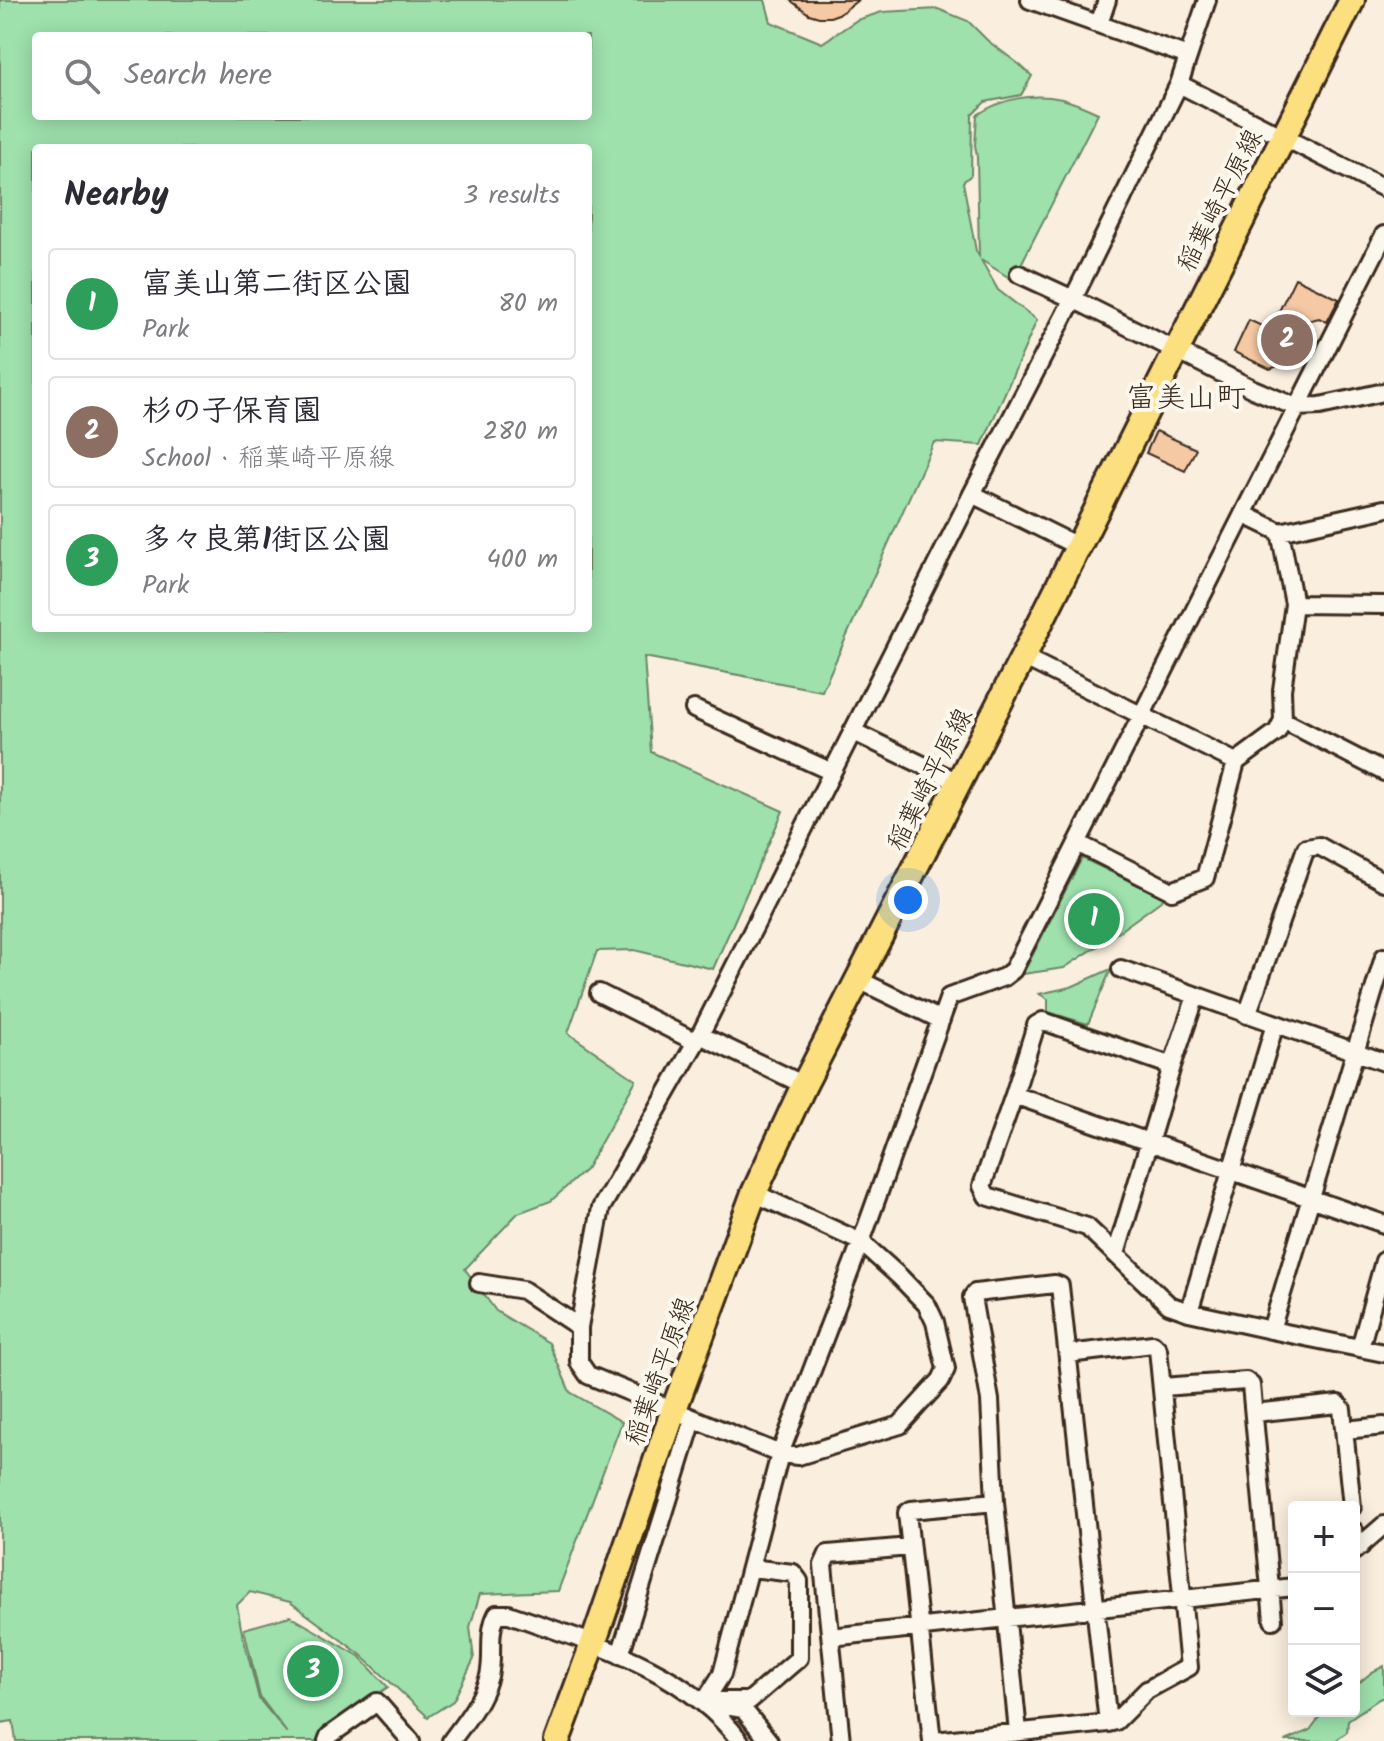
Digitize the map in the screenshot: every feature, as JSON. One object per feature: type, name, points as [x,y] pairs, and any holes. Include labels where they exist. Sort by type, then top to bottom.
[{"type":"main road","name":"稲葉崎平原線","points":[[557,1741],[683,1416],[754,1193],[804,1085],[1023,657],[1352,0]]},
{"type":"street","points":[[1030,0],[1188,56]]},
{"type":"street","points":[[1099,24],[1107,0]]},
{"type":"street","points":[[754,1193],[861,1242],[927,1305],[935,1322],[946,1369],[941,1380],[900,1425],[798,1456],[780,1454],[588,1375],[579,1362],[579,1327],[601,1208],[698,1038],[1073,299],[1179,84],[1207,0]]},
{"type":"street","points":[[1179,84],[1384,188]]},
{"type":"street","points":[[705,1701],[722,1674],[780,1454],[861,1242],[949,997],[1004,977],[1013,970],[1384,235]]},
{"type":"street","points":[[1019,274],[1296,407],[1320,406],[1384,392]]},
{"type":"street","points":[[972,494],[1077,546]]},
{"type":"street","points":[[1243,514],[1280,532],[1384,509]]},
{"type":"street","points":[[1077,843],[1172,891],[1205,878],[1236,762],[1277,732],[1283,720],[1282,690],[1294,604],[1280,532]]},
{"type":"street","points":[[1294,604],[1384,605]]},
{"type":"street","points":[[1023,657],[1236,762]]},
{"type":"street","points":[[694,709],[832,772]]},
{"type":"street","points":[[1283,720],[1384,772]]},
{"type":"street","points":[[852,731],[958,782]]},
{"type":"street","points":[[1247,1015],[1306,848],[1319,846],[1384,882]]},
{"type":"street","points":[[1271,1330],[1384,957]]},
{"type":"street","points":[[1121,969],[1384,1062]]},
{"type":"street","points":[[859,980],[941,1020]]},
{"type":"street","points":[[599,993],[804,1085]]},
{"type":"street","points":[[1116,1254],[1196,996]]},
{"type":"street","points":[[1172,1066],[1043,1021],[1036,1025],[982,1186],[987,1196],[1087,1227],[1169,1305],[1189,1312],[1384,1353]]},
{"type":"street","points":[[1189,1312],[1275,1024]]},
{"type":"street","points":[[1014,1095],[1384,1224]]},
{"type":"street","points":[[1360,1348],[1384,1261]]},
{"type":"street","points":[[479,1283],[523,1290],[579,1327]]},
{"type":"street","points":[[1018,1732],[995,1502],[990,1400],[972,1297],[975,1293],[1055,1284],[1060,1286],[1108,1723]]},
{"type":"street","points":[[995,1502],[911,1510],[907,1513],[933,1741],[1116,1721],[1147,1690],[1189,1667],[1158,1349],[1153,1344],[1068,1354]]},
{"type":"street","points":[[1162,1387],[1246,1381],[1251,1385],[1273,1620]]},
{"type":"street","points":[[1254,1413],[1338,1404],[1342,1409],[1345,1430],[1351,1501]]},
{"type":"street","points":[[620,1655],[683,1416]]},
{"type":"street","points":[[1345,1430],[1384,1426]]},
{"type":"street","points":[[1360,1540],[1384,1525]]},
{"type":"street","points":[[841,1741],[823,1565],[828,1554],[910,1547]]},
{"type":"street","points":[[705,1701],[749,1701],[799,1658],[799,1581],[793,1573],[751,1568]]},
{"type":"street","points":[[831,1637],[1288,1588]]},
{"type":"street","points":[[451,1741],[476,1708],[489,1675],[493,1622],[497,1614],[509,1614],[593,1644],[667,1677],[705,1704],[740,1741]]},
{"type":"street","points":[[705,1701],[743,1709],[769,1741]]},
{"type":"street","points":[[327,1741],[329,1736],[377,1702],[411,1741]]},
{"type":"green space","points":[[0,0],[765,0],[771,22],[822,43],[857,20],[882,12],[938,9],[968,21],[1032,76],[1021,95],[985,102],[972,115],[971,175],[963,182],[979,256],[975,145],[977,115],[1007,101],[1040,97],[1067,100],[1098,113],[1013,280],[981,260],[998,290],[1037,320],[982,445],[934,442],[822,691],[644,657],[651,752],[783,811],[713,969],[634,950],[597,951],[568,1033],[636,1080],[586,1169],[551,1201],[518,1213],[465,1269],[496,1311],[549,1343],[570,1392],[622,1422],[558,1591],[480,1594],[470,1627],[474,1659],[453,1701],[428,1717],[360,1654],[290,1602],[250,1592],[237,1605],[259,1699],[287,1733],[260,1697],[244,1629],[290,1616],[359,1656],[388,1687],[321,1732],[317,1741],[16,1741],[13,1721],[0,1723]]},
{"type":"green space","points":[[1082,858],[1165,898],[1064,968],[1023,974]]},
{"type":"green space","points":[[1111,969],[1088,1024],[1048,1012],[1048,999],[1039,994],[1071,987]]},
{"type":"green space","points":[[1384,1666],[1384,1697],[1360,1712],[1360,1682]]},
{"type":"green space","points":[[1320,1717],[1352,1717],[1348,1720],[1347,1732],[1335,1741],[1285,1741],[1310,1730]]},
{"type":"building","points":[[790,0],[858,0],[841,13],[819,17],[809,14]]},
{"type":"building","points":[[1295,278],[1339,299],[1327,322],[1319,318],[1303,322],[1288,355],[1295,360],[1270,369],[1234,352],[1249,320],[1270,330]]},
{"type":"building","points":[[1156,431],[1196,449],[1185,471],[1146,453]]},
{"type":"place","name":"杉の子保育園","points":[[1287,340]]},
{"type":"place","name":"富美山第二街区公園","points":[[1094,919]]},
{"type":"place","name":"多々良第1街区公園","points":[[313,1671]]},
{"type":"district","name":"富美山町","points":[[1186,397]]}]
